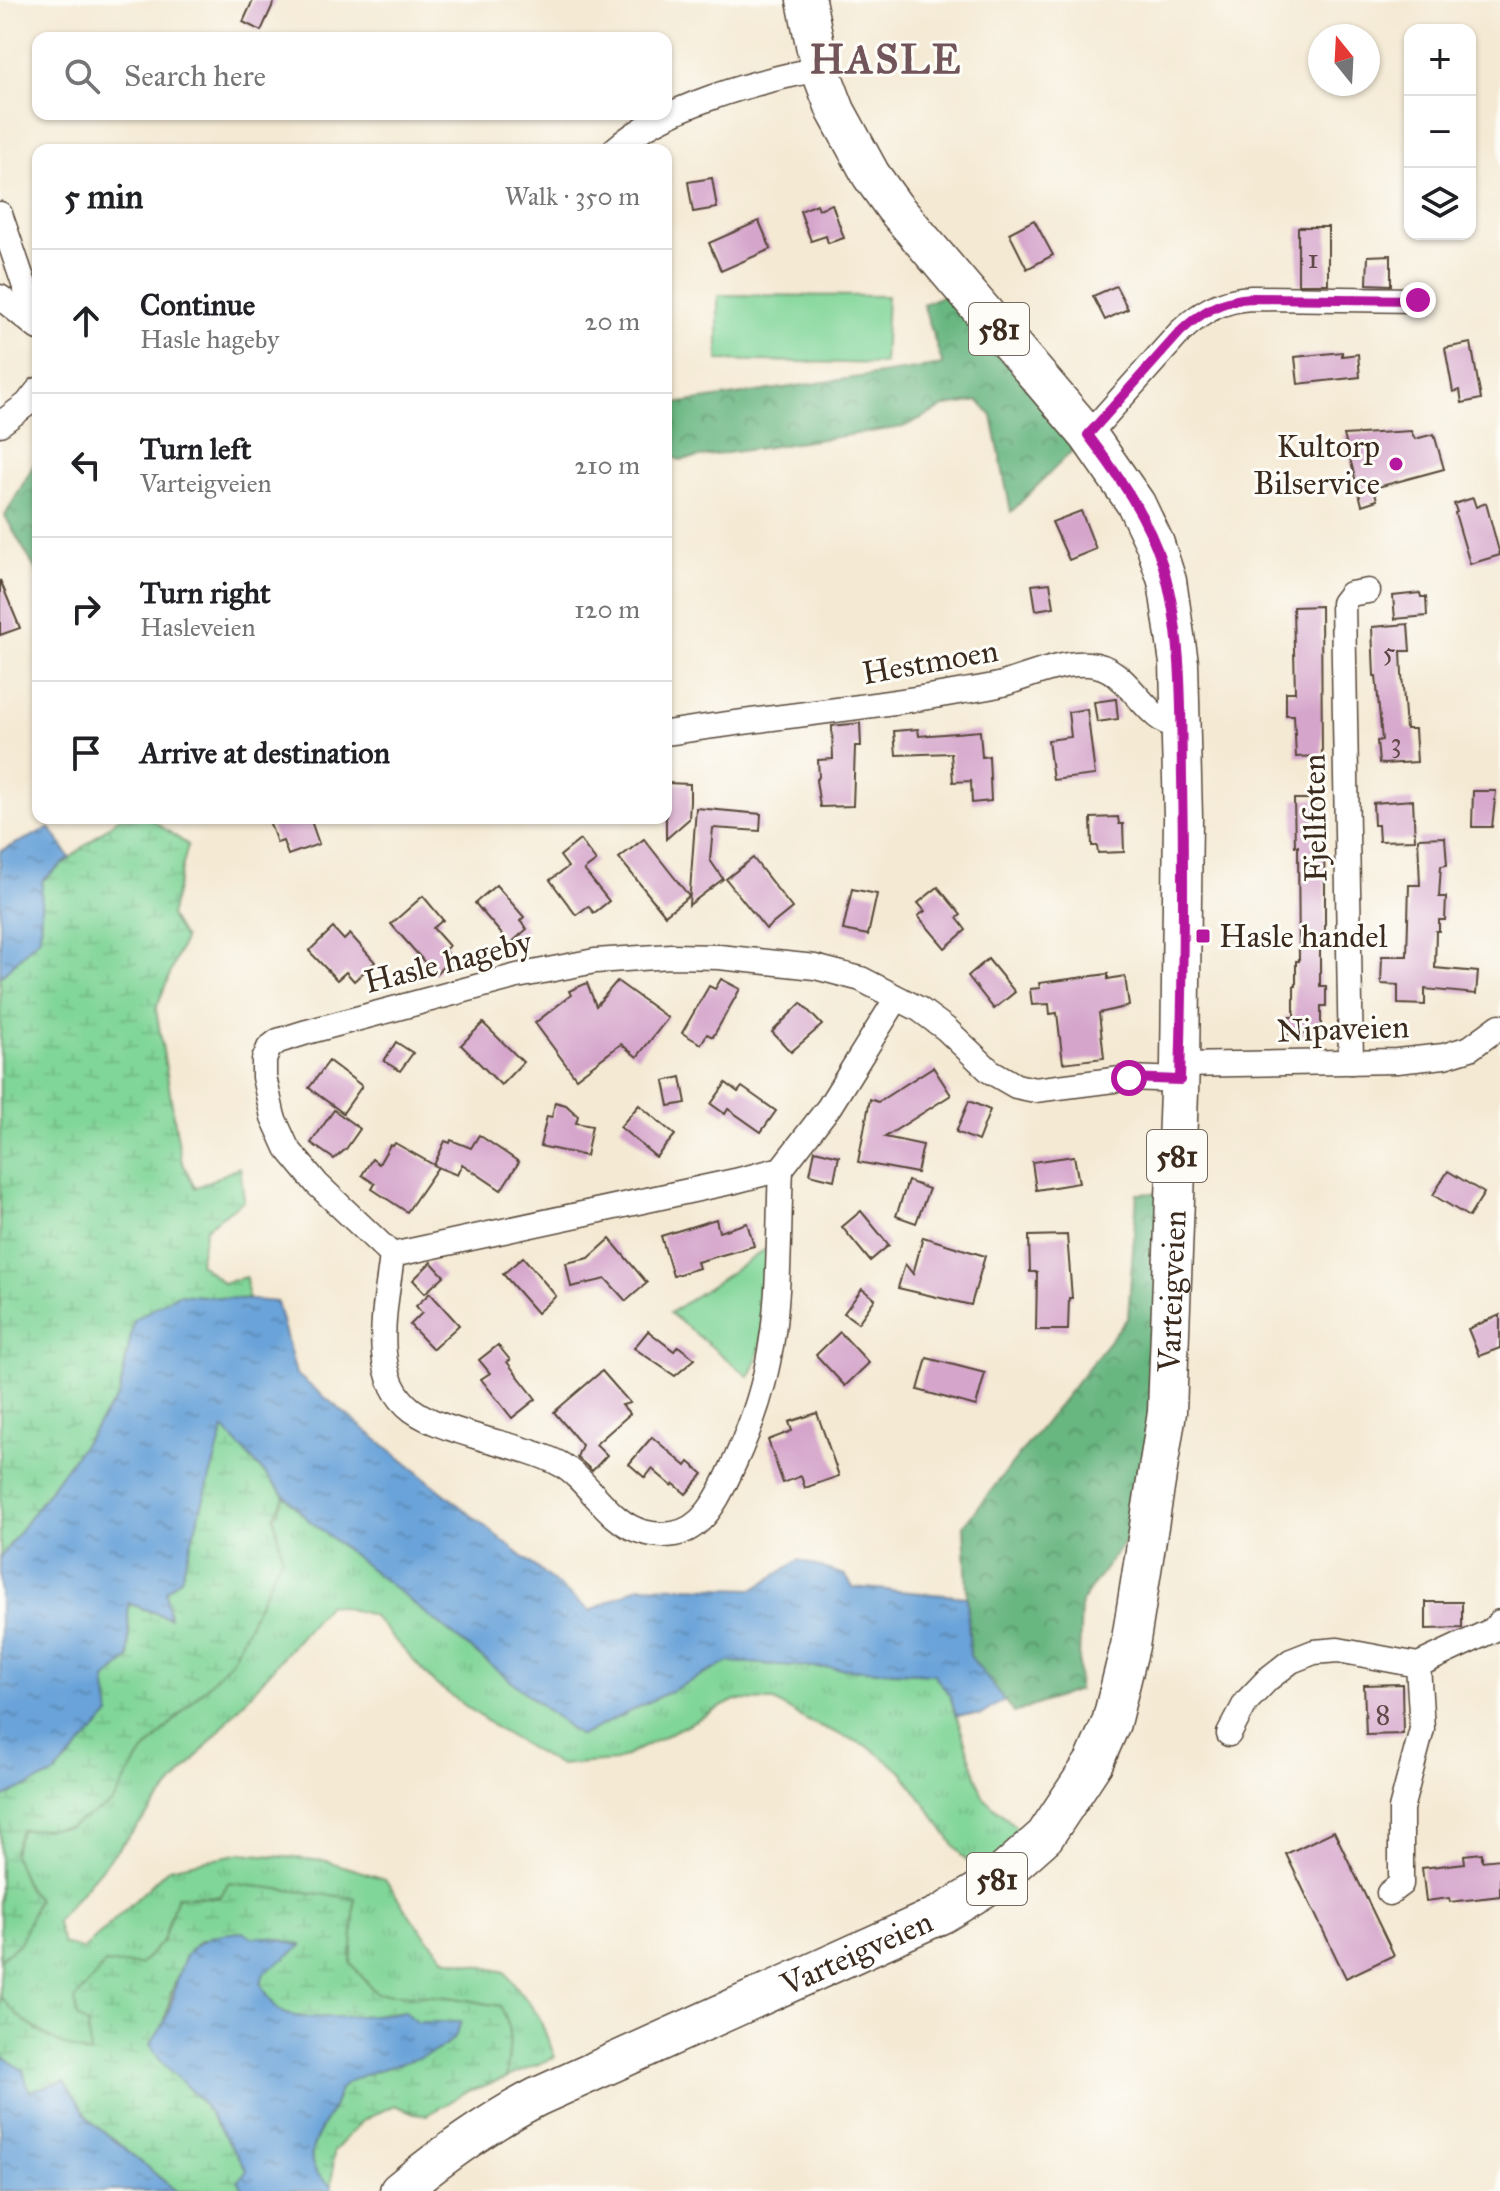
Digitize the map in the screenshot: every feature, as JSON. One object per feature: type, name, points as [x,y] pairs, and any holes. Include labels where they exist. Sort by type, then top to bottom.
[{"type":"main road","name":"Varteigveien","points":[[399,2191],[454,2147],[497,2118],[537,2097],[942,1914],[991,1884],[1045,1836],[1094,1762],[1121,1687],[1130,1646],[1167,1412],[1180,1073],[1182,728],[1175,627],[1162,563],[1136,504],[1088,435],[894,207],[857,153],[820,69],[806,0]]},
{"type":"street","points":[[672,113],[705,100],[820,69]]},
{"type":"street","points":[[622,144],[656,120]]},
{"type":"street","points":[[0,214],[32,308]]},
{"type":"street","points":[[0,297],[32,321]]},
{"type":"street","points":[[1088,435],[1193,319],[1228,300],[1418,300]]},
{"type":"street","points":[[0,424],[32,398]]},
{"type":"street","name":"Fjellfoten","points":[[1351,1062],[1343,603],[1350,594],[1368,591]]},
{"type":"street","name":"Hestmoen","points":[[672,732],[915,700],[1001,685],[1067,666],[1088,664],[1103,667],[1113,674],[1161,721],[1182,728]]},
{"type":"street","name":"Hasle hageby","points":[[392,1255],[317,1184],[287,1148],[273,1117],[264,1077],[264,1060],[269,1048],[278,1041],[466,987],[564,966],[624,958],[719,957],[815,967],[861,979],[928,1016],[990,1071],[1016,1086],[1035,1090],[1180,1073]]},
{"type":"street","points":[[781,1169],[392,1255],[384,1338],[385,1357],[395,1390],[411,1409],[458,1430],[553,1461],[577,1477],[615,1516],[632,1528],[644,1533],[675,1534],[697,1524],[717,1501],[745,1441],[764,1380],[775,1309],[781,1169],[829,1107],[897,998]]},
{"type":"street","name":"Nipaveien","points":[[1180,1073],[1397,1061],[1457,1053],[1478,1043],[1500,1026]]},
{"type":"street","points":[[1229,1734],[1246,1702],[1291,1661],[1314,1652],[1338,1650],[1418,1665],[1493,1630],[1500,1622]]},
{"type":"street","points":[[1389,1893],[1401,1884],[1401,1809],[1422,1729],[1418,1665]]},
{"type":"green space","points":[[964,287],[1088,435],[1011,512],[992,416],[979,401],[946,406],[903,427],[680,460],[672,457],[672,404],[943,365],[923,304]]},
{"type":"green space","points":[[718,295],[887,296],[884,364],[718,360]]},
{"type":"green space","points":[[32,468],[32,563],[5,516]]},
{"type":"green space","points":[[112,824],[158,824],[188,845],[170,916],[184,939],[156,1009],[181,1159],[195,1188],[240,1167],[244,1200],[206,1228],[199,1263],[223,1283],[246,1277],[248,1300],[178,1294],[134,1320],[119,1395],[0,1558],[0,977],[40,937],[42,881]]},
{"type":"green space","points":[[1169,1192],[1140,1520],[1081,1602],[1078,1690],[1014,1713],[970,1656],[964,1525],[1128,1317],[1137,1194]]},
{"type":"green space","points":[[769,1247],[763,1331],[749,1377],[670,1313]]},
{"type":"green space","points":[[224,1428],[285,1496],[274,1517],[282,1556],[231,1661],[140,1756],[112,1803],[69,1827],[21,1830],[13,1854],[27,1888],[38,1899],[20,1943],[0,1959],[0,1796],[4,1797],[55,1774],[105,1680],[129,1658],[128,1603],[168,1618],[166,1591],[181,1578]]},
{"type":"green space","points":[[285,1496],[305,1517],[580,1736],[729,1662],[934,1674],[950,1696],[983,1797],[1027,1837],[981,1874],[962,1856],[903,1773],[870,1747],[808,1721],[774,1701],[735,1700],[616,1761],[558,1765],[499,1730],[434,1683],[372,1615],[328,1604],[56,1921],[63,1944],[83,1950],[169,1868],[241,1853],[327,1861],[385,1879],[418,1927],[445,1958],[505,1972],[538,2015],[555,2057],[506,2078],[509,2032],[500,2006],[448,1997],[376,1993],[351,1964],[355,1898],[177,1896],[163,1941],[140,1965],[105,1964],[88,2025],[91,2055],[66,2048],[15,2015],[0,1996],[0,1959],[27,1888],[13,1854],[21,1830],[69,1827],[112,1803],[140,1756],[231,1661],[282,1556],[274,1517]]},
{"type":"green space","points":[[228,1883],[355,1898],[351,1964],[376,1993],[448,1997],[500,2006],[509,2032],[506,2078],[466,2092],[427,2115],[394,2105],[362,2121],[334,2151],[332,2186],[320,2177],[311,2158],[316,2138],[340,2089],[358,2077],[409,2060],[453,2039],[451,2023],[415,2022],[405,2011],[325,2018],[284,2013],[273,2004],[261,1983],[264,1972],[301,1945],[270,1937],[200,1940],[190,1952],[176,1980],[159,2059],[201,2101],[248,2170],[238,2181],[245,2191],[176,2191],[91,2121],[64,2081],[29,2092],[23,2070],[0,2055],[0,1996],[40,2032],[90,2054],[88,2025],[77,2017],[75,2000],[105,1964],[140,1965],[163,1941],[177,1896],[220,1898]]},
{"type":"water","points":[[50,828],[70,858],[42,881],[40,937],[0,977],[0,851]]},
{"type":"water","points":[[178,1294],[277,1302],[296,1374],[590,1611],[640,1586],[754,1589],[799,1560],[845,1575],[853,1587],[967,1597],[970,1656],[1004,1700],[981,1715],[956,1715],[950,1696],[934,1674],[729,1662],[580,1736],[305,1517],[224,1429],[181,1578],[166,1591],[169,1618],[128,1603],[129,1658],[105,1680],[110,1715],[55,1774],[4,1797],[0,1796],[0,1558],[119,1395],[134,1320]]},
{"type":"water","points":[[245,1932],[252,1937],[270,1937],[302,1946],[264,1973],[261,1983],[273,2004],[284,2013],[324,2017],[405,2011],[416,2022],[461,2022],[454,2037],[444,2047],[356,2078],[338,2092],[316,2138],[311,2158],[320,2177],[332,2186],[331,2191],[245,2191],[238,2181],[247,2170],[201,2101],[159,2059],[150,2044],[163,2025],[187,1955],[198,1943],[217,1935]]},
{"type":"water","points":[[0,2055],[23,2070],[29,2091],[64,2081],[91,2121],[176,2191],[0,2191]]},
{"type":"building","points":[[253,0],[275,0],[261,31],[243,22]]},
{"type":"building","points":[[712,178],[717,208],[693,212],[688,182]]},
{"type":"building","points":[[817,204],[819,209],[832,204],[844,238],[828,243],[826,236],[811,241],[800,211]]},
{"type":"building","points":[[1034,220],[1053,255],[1027,269],[1009,233]]},
{"type":"building","points":[[759,221],[771,249],[721,271],[709,243]]},
{"type":"building","points":[[1298,227],[1328,227],[1328,284],[1298,284]]},
{"type":"building","points":[[1391,255],[1391,285],[1367,284],[1368,256]]},
{"type":"building","points":[[1116,286],[1128,309],[1105,320],[1093,296]]},
{"type":"building","points":[[1471,343],[1481,399],[1462,403],[1460,390],[1453,392],[1445,348]]},
{"type":"building","points":[[1342,352],[1342,356],[1358,354],[1360,377],[1298,384],[1295,357]]},
{"type":"building","name":"Kultorp Bilservice","points":[[1411,431],[1415,439],[1434,434],[1444,469],[1374,488],[1377,500],[1362,505],[1344,435]]},
{"type":"building","points":[[1473,498],[1476,507],[1486,503],[1500,555],[1470,564],[1454,504]]},
{"type":"building","points":[[1081,511],[1096,549],[1069,560],[1052,522]]},
{"type":"building","points":[[0,580],[20,628],[0,635]]},
{"type":"building","points":[[1050,583],[1054,607],[1036,610],[1032,585]]},
{"type":"building","points":[[1420,593],[1421,597],[1426,597],[1427,616],[1395,619],[1393,596]]},
{"type":"building","points":[[1321,606],[1322,756],[1296,757],[1294,715],[1286,715],[1286,692],[1295,692],[1293,607]]},
{"type":"building","points":[[1408,624],[1410,651],[1401,651],[1402,674],[1406,729],[1415,729],[1417,762],[1383,764],[1379,763],[1377,741],[1382,740],[1372,627]]},
{"type":"building","points":[[1116,699],[1118,719],[1097,722],[1094,702]]},
{"type":"building","points":[[1087,709],[1095,775],[1053,780],[1048,740],[1071,737],[1068,712]]},
{"type":"building","points":[[860,723],[861,746],[855,746],[853,806],[820,807],[816,780],[819,777],[818,760],[833,759],[832,726]]},
{"type":"building","points":[[918,729],[919,736],[980,731],[982,757],[989,756],[991,801],[972,803],[971,781],[953,782],[951,753],[896,755],[894,731]]},
{"type":"building","points":[[672,783],[690,784],[689,819],[666,839],[666,824],[672,824]]},
{"type":"building","points":[[1473,791],[1496,791],[1492,827],[1472,827]]},
{"type":"building","points":[[1294,799],[1322,799],[1325,939],[1320,939],[1320,986],[1326,986],[1326,1006],[1321,1006],[1321,1034],[1285,1034],[1285,1017],[1294,1017],[1296,961],[1299,961],[1298,846],[1295,846]]},
{"type":"building","points":[[1413,800],[1415,840],[1379,841],[1378,825],[1374,825],[1373,803]]},
{"type":"building","points":[[696,808],[761,814],[760,831],[713,828],[710,860],[723,879],[689,905]]},
{"type":"building","points":[[1118,817],[1119,824],[1123,824],[1124,852],[1098,853],[1097,846],[1092,846],[1091,818]]},
{"type":"building","points":[[270,824],[312,824],[319,844],[288,855],[283,841],[277,843]]},
{"type":"building","points":[[1445,837],[1447,865],[1441,866],[1439,897],[1446,897],[1445,920],[1439,920],[1439,931],[1436,931],[1435,968],[1478,972],[1476,994],[1425,989],[1425,1005],[1398,1004],[1398,985],[1381,984],[1382,956],[1407,956],[1409,885],[1420,885],[1418,838]]},
{"type":"building","points":[[644,839],[689,896],[665,915],[619,858]]},
{"type":"building","points":[[580,840],[596,861],[584,870],[609,901],[594,913],[588,906],[576,915],[550,880],[568,867],[560,856]]},
{"type":"building","points":[[753,858],[792,908],[766,929],[726,879]]},
{"type":"building","points":[[496,885],[524,917],[520,921],[527,929],[510,944],[475,903]]},
{"type":"building","points":[[938,887],[961,915],[957,918],[966,930],[945,948],[918,916],[925,911],[918,903]]},
{"type":"building","points":[[852,889],[877,894],[868,935],[843,930]]},
{"type":"building","points":[[423,896],[443,920],[433,928],[449,946],[444,950],[452,959],[435,974],[391,924]]},
{"type":"building","points":[[333,928],[344,940],[350,934],[375,962],[354,981],[346,972],[337,980],[309,951]]},
{"type":"building","points":[[988,959],[1015,992],[994,1009],[968,976]]},
{"type":"building","points":[[1108,974],[1108,979],[1125,976],[1129,1006],[1099,1013],[1104,1058],[1063,1063],[1057,1013],[1050,1014],[1049,1004],[1032,1005],[1030,989],[1040,988],[1039,983]]},
{"type":"building","points":[[721,979],[740,989],[713,1037],[707,1034],[701,1044],[682,1033],[709,986],[715,989]]},
{"type":"building","points":[[617,981],[668,1018],[637,1057],[621,1044],[576,1078],[535,1023],[571,995],[569,991],[587,983],[596,1006]]},
{"type":"building","points":[[801,1003],[822,1025],[791,1052],[772,1032]]},
{"type":"building","points":[[483,1023],[523,1062],[501,1085],[461,1045]]},
{"type":"building","points":[[396,1042],[413,1053],[400,1071],[384,1061]]},
{"type":"building","points":[[329,1061],[362,1086],[343,1113],[309,1088]]},
{"type":"building","points":[[933,1067],[951,1095],[885,1137],[923,1145],[917,1173],[858,1162],[870,1099],[878,1102]]},
{"type":"building","points":[[681,1077],[686,1103],[669,1106],[664,1081]]},
{"type":"building","points":[[726,1083],[738,1092],[742,1087],[776,1111],[761,1132],[728,1109],[725,1114],[711,1104]]},
{"type":"building","points":[[969,1101],[990,1110],[978,1141],[956,1132]]},
{"type":"building","points":[[555,1102],[566,1105],[578,1116],[576,1123],[592,1126],[586,1156],[540,1146],[547,1116],[552,1117]]},
{"type":"building","points":[[639,1105],[675,1135],[656,1157],[620,1127]]},
{"type":"building","points":[[334,1110],[360,1129],[346,1149],[334,1159],[311,1143]]},
{"type":"building","points":[[479,1135],[519,1162],[501,1190],[462,1164],[457,1175],[438,1167],[407,1212],[372,1189],[375,1184],[362,1175],[372,1159],[379,1164],[390,1145],[395,1143],[434,1165],[445,1141],[450,1143],[451,1140],[471,1148]]},
{"type":"building","points":[[815,1150],[839,1156],[834,1180],[810,1174]]},
{"type":"building","points":[[1074,1156],[1079,1183],[1036,1190],[1032,1162]]},
{"type":"building","points":[[1448,1171],[1484,1193],[1469,1217],[1433,1195]]},
{"type":"building","points":[[908,1181],[929,1189],[916,1223],[896,1216]]},
{"type":"building","points":[[861,1211],[889,1245],[870,1261],[842,1227]]},
{"type":"building","points":[[716,1219],[719,1232],[747,1223],[754,1246],[697,1262],[699,1268],[673,1276],[661,1236]]},
{"type":"building","points":[[1067,1235],[1072,1298],[1069,1298],[1068,1330],[1036,1330],[1037,1272],[1030,1272],[1029,1236]]},
{"type":"building","points":[[923,1237],[985,1256],[971,1305],[898,1288],[905,1264],[913,1274]]},
{"type":"building","points":[[610,1239],[647,1283],[626,1301],[606,1279],[571,1287],[566,1263],[589,1258]]},
{"type":"building","points":[[523,1257],[556,1296],[537,1313],[503,1274]]},
{"type":"building","points":[[431,1262],[444,1276],[425,1293],[413,1280]]},
{"type":"building","points":[[862,1289],[875,1299],[858,1323],[844,1313]]},
{"type":"building","points":[[430,1293],[459,1325],[433,1349],[410,1325],[422,1313],[416,1306]]},
{"type":"building","points":[[1500,1315],[1500,1348],[1479,1356],[1468,1329]]},
{"type":"building","points":[[648,1331],[674,1351],[678,1346],[695,1359],[675,1376],[634,1348]]},
{"type":"building","points":[[840,1332],[869,1363],[845,1386],[816,1355]]},
{"type":"building","points":[[498,1345],[510,1360],[507,1362],[536,1399],[512,1418],[481,1379],[490,1373],[479,1360]]},
{"type":"building","points":[[927,1358],[985,1373],[976,1406],[918,1390]]},
{"type":"building","points":[[602,1371],[630,1403],[622,1405],[630,1414],[596,1444],[607,1455],[592,1471],[577,1457],[582,1445],[554,1412]]},
{"type":"building","points":[[817,1413],[839,1476],[805,1488],[801,1476],[783,1483],[768,1440],[792,1431],[789,1422]]},
{"type":"building","points":[[652,1437],[686,1466],[689,1462],[703,1474],[686,1494],[652,1469],[645,1478],[629,1464]]},
{"type":"building","points":[[1426,1602],[1462,1602],[1462,1628],[1426,1629]]},
{"type":"building","points":[[1402,1684],[1403,1734],[1366,1735],[1364,1685]]},
{"type":"building","points":[[1334,1831],[1394,1955],[1346,1978],[1286,1854]]},
{"type":"building","points":[[1482,1853],[1482,1861],[1500,1859],[1500,1896],[1450,1902],[1449,1898],[1426,1901],[1422,1868],[1465,1863],[1464,1855]]},
{"type":"place","name":"Kultorp Bilservice","points":[[1396,464]]},
{"type":"place","name":"Hasle handel","points":[[1203,936]]},
{"type":"district","name":"HASLE","points":[[886,59]]},
{"type":"route","points":[[1129,1078],[1180,1080],[1183,817],[1179,663],[1167,581],[1155,544],[1136,504],[1088,435],[1193,319],[1228,300],[1418,300]]}]
